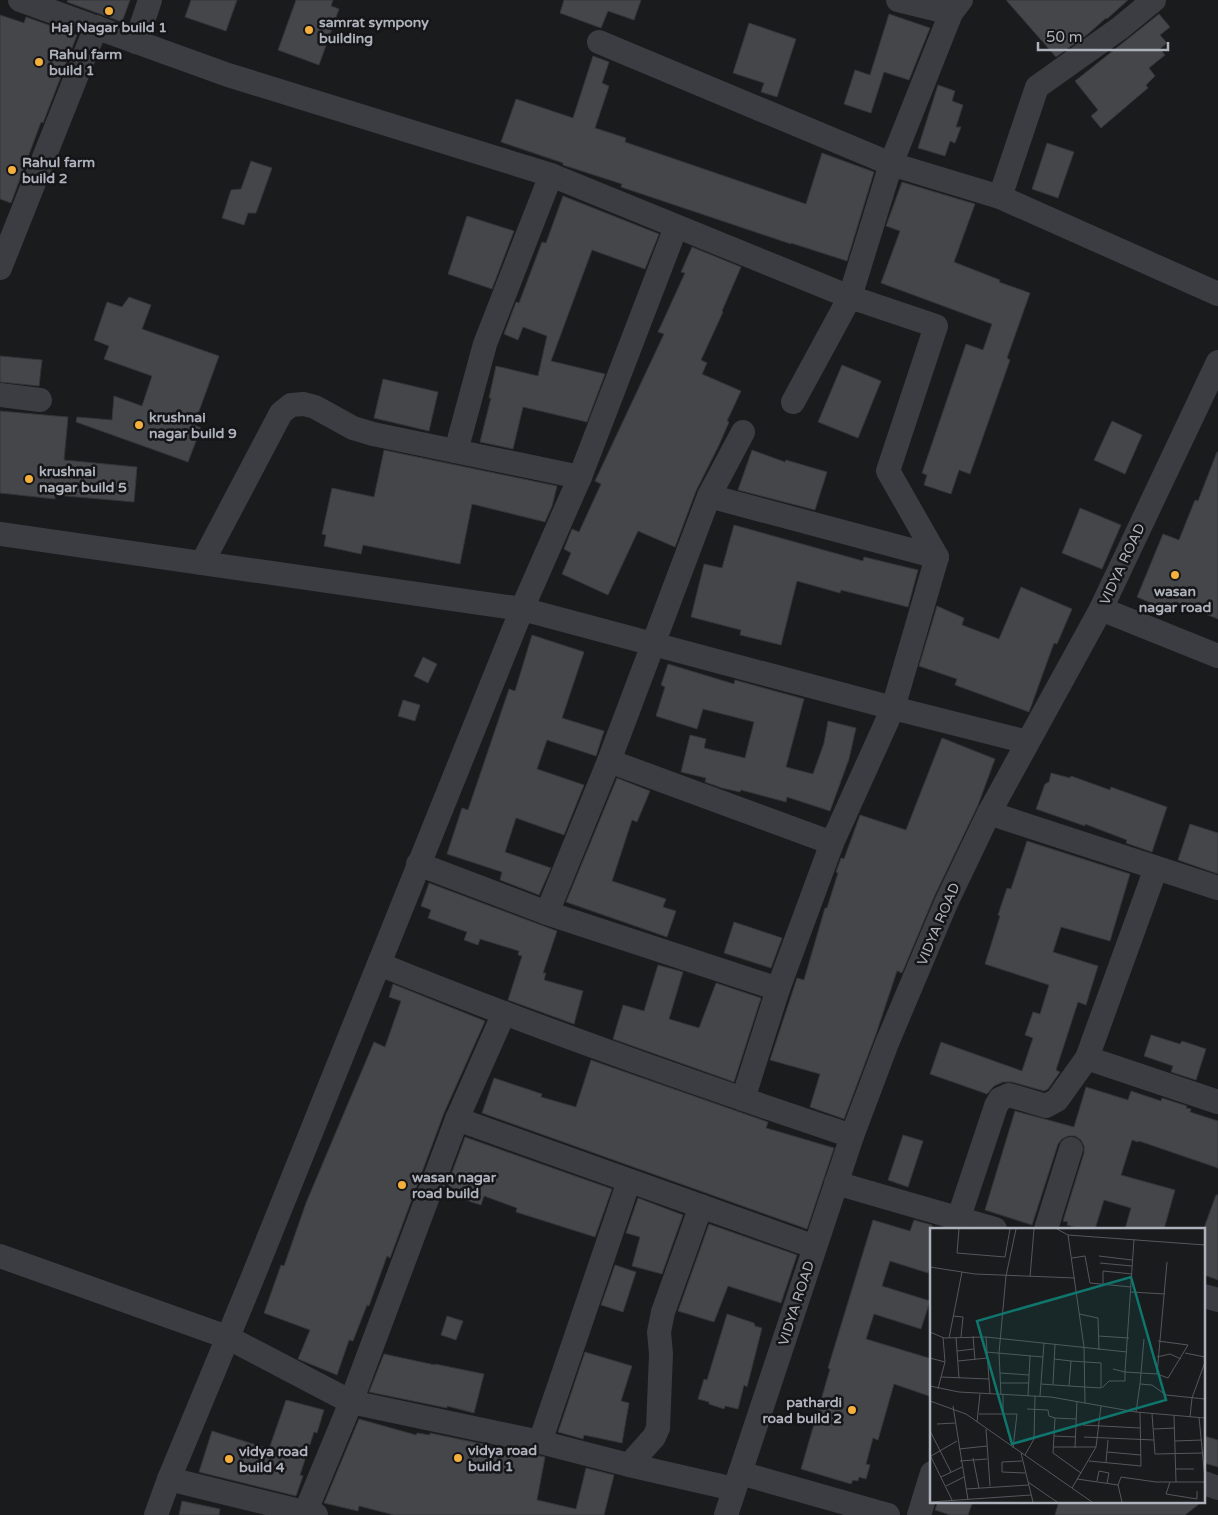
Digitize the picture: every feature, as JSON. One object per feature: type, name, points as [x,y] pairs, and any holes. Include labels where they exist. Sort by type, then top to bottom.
[{"type":"street","points":[[20,0],[228,75],[551,175],[850,297],[936,326],[888,471],[937,557],[893,708],[832,843],[778,989],[743,1099]]},
{"type":"street","points":[[136,42],[150,0]]},
{"type":"street","points":[[793,402],[850,297],[891,164],[956,7],[898,0]]},
{"type":"street","points":[[1000,197],[1037,87],[1120,28],[1154,0]]},
{"type":"street","points":[[0,268],[96,28]]},
{"type":"street","points":[[599,42],[891,164],[1000,197],[1218,294]]},
{"type":"street","points":[[456,451],[485,344],[551,175]]},
{"type":"street","points":[[156,1515],[522,609],[580,477],[676,227]]},
{"type":"street","name":"VIDYA ROAD","points":[[726,1515],[852,1136],[887,1043],[946,903],[989,812],[1101,609],[1218,362]]},
{"type":"street","points":[[0,395],[40,400]]},
{"type":"street","points":[[202,563],[281,413],[291,405],[304,404],[315,407],[353,428],[373,434],[580,477]]},
{"type":"street","points":[[547,913],[609,761],[709,496],[743,432]]},
{"type":"street","points":[[709,496],[937,557]]},
{"type":"street","points":[[0,534],[522,609],[1027,742]]},
{"type":"street","points":[[1101,609],[1218,656]]},
{"type":"street","points":[[609,761],[832,843]]},
{"type":"street","points":[[989,812],[1218,888]]},
{"type":"street","points":[[418,864],[547,913],[778,989]]},
{"type":"street","points":[[957,1224],[1000,1098],[1009,1095],[1046,1106],[1052,1104],[1057,1100],[1086,1058],[1156,868]]},
{"type":"street","points":[[378,964],[446,992],[743,1099],[852,1136]]},
{"type":"street","points":[[169,1479],[310,1514],[457,1119],[504,1013]]},
{"type":"street","points":[[1086,1058],[1218,1102]]},
{"type":"street","points":[[457,1119],[815,1247]]},
{"type":"street","points":[[1046,1228],[1071,1149]]},
{"type":"street","points":[[540,1442],[628,1181]]},
{"type":"street","points":[[836,1184],[957,1224],[987,1228]]},
{"type":"street","points":[[629,1465],[654,1437],[658,1428],[661,1354],[659,1332],[663,1312],[701,1206]]},
{"type":"street","points":[[0,1256],[227,1337],[351,1402],[540,1442],[629,1465],[737,1481],[888,1515]]},
{"type":"street","points":[[919,1515],[930,1479]]},
{"type":"building","name":"Haj Nagar build 1","points":[[68,0],[130,0],[122,22],[67,2]]},
{"type":"building","points":[[191,0],[237,0],[226,31],[185,17]]},
{"type":"building","name":"samrat sympony building","points":[[296,0],[333,0],[331,6],[339,9],[319,65],[278,50]]},
{"type":"building","points":[[564,0],[641,0],[634,20],[608,11],[601,28],[560,13]]},
{"type":"building","points":[[1006,0],[1128,0],[1107,19],[1056,57]]},
{"type":"building","points":[[889,14],[930,28],[909,80],[884,72],[871,113],[844,104],[855,70],[870,75]]},
{"type":"building","points":[[1159,14],[1170,27],[1160,35],[1167,43],[1160,49],[1165,55],[1149,68],[1155,76],[1146,85],[1148,88],[1101,128],[1091,116],[1098,110],[1075,81]]},
{"type":"building","points":[[0,15],[24,23],[26,17],[77,35],[43,123],[41,122],[11,203],[0,199]]},
{"type":"building","points":[[749,23],[796,39],[777,97],[761,92],[764,83],[733,73]]},
{"type":"building","points":[[593,56],[609,62],[602,83],[609,86],[595,128],[626,138],[625,142],[806,204],[822,153],[874,172],[847,261],[621,187],[622,184],[501,142],[516,99],[573,118]]},
{"type":"building","points":[[938,85],[955,91],[952,101],[963,105],[956,127],[961,127],[955,143],[950,141],[945,156],[918,148]]},
{"type":"building","points":[[1047,143],[1074,152],[1058,198],[1032,189]]},
{"type":"building","points":[[251,161],[272,168],[256,213],[248,213],[244,225],[222,218],[231,190],[241,189]]},
{"type":"building","points":[[902,182],[975,204],[954,262],[1000,280],[999,282],[1030,293],[1007,358],[1010,360],[970,474],[959,470],[951,494],[924,485],[927,475],[922,473],[966,344],[983,350],[992,324],[881,283],[900,231],[886,226]]},
{"type":"building","points":[[563,196],[659,234],[645,269],[592,250],[551,361],[605,374],[587,422],[523,407],[513,449],[480,442],[491,398],[489,398],[496,366],[538,376],[547,336],[523,327],[518,340],[504,334],[516,302],[519,303],[542,242],[546,243]]},
{"type":"building","points":[[467,216],[514,231],[492,289],[448,274]]},
{"type":"building","points":[[692,247],[741,267],[701,360],[707,363],[702,374],[741,391],[727,421],[729,422],[719,445],[696,491],[675,547],[638,531],[608,595],[562,574],[571,553],[564,549],[572,529],[579,532],[601,484],[595,481],[664,334],[658,332],[685,273],[681,272]]},
{"type":"building","points":[[129,297],[151,305],[142,329],[219,356],[194,425],[201,428],[188,462],[76,422],[77,417],[112,420],[114,396],[142,406],[152,376],[104,359],[109,346],[94,340],[107,302],[122,307]]},
{"type":"building","points":[[0,356],[42,360],[39,386],[0,382]]},
{"type":"building","points":[[842,365],[881,381],[858,438],[818,422]]},
{"type":"building","points":[[383,379],[438,392],[429,431],[374,418]]},
{"type":"building","points":[[0,411],[68,417],[64,460],[137,467],[134,502],[55,495],[55,499],[0,493]]},
{"type":"building","points":[[1112,421],[1142,435],[1125,474],[1094,460]]},
{"type":"building","points":[[384,450],[557,486],[552,506],[545,522],[472,504],[460,564],[363,545],[361,554],[324,546],[326,535],[322,534],[332,488],[374,497]]},
{"type":"building","points":[[752,450],[785,462],[786,460],[827,472],[815,510],[738,490]]},
{"type":"building","points":[[1217,452],[1218,619],[1176,602],[1172,612],[1137,597],[1163,534],[1179,540],[1195,500],[1198,501]]},
{"type":"building","points":[[1080,508],[1121,525],[1102,569],[1062,553]]},
{"type":"building","points":[[734,525],[863,561],[864,557],[918,570],[908,607],[841,590],[840,593],[797,581],[781,645],[740,635],[741,630],[691,617],[704,564],[722,568]]},
{"type":"building","points":[[1021,587],[1072,609],[1057,644],[1054,643],[1029,712],[955,685],[957,679],[919,666],[937,606],[964,618],[962,625],[999,639]]},
{"type":"building","points":[[532,635],[584,652],[562,718],[604,731],[596,756],[547,740],[537,769],[584,785],[564,835],[516,818],[505,852],[551,868],[539,895],[500,880],[502,872],[447,854],[462,808],[468,810],[509,689],[515,691]]},
{"type":"building","points":[[423,657],[437,664],[428,683],[414,676]]},
{"type":"building","points":[[668,664],[734,684],[735,680],[804,699],[786,767],[813,774],[824,743],[828,721],[856,728],[849,759],[830,811],[787,797],[786,802],[741,790],[740,792],[722,788],[705,782],[706,778],[681,772],[690,735],[706,739],[704,748],[745,758],[754,722],[703,709],[697,729],[656,716],[665,687],[661,685]]},
{"type":"building","points":[[403,700],[420,705],[415,721],[398,716]]},
{"type":"building","points":[[942,738],[995,759],[978,805],[934,897],[902,973],[897,971],[844,1119],[810,1107],[820,1074],[770,1060],[797,978],[804,980],[825,908],[827,908],[838,873],[836,872],[841,858],[844,859],[860,815],[906,830]]},
{"type":"building","points":[[1051,773],[1070,778],[1071,776],[1110,790],[1111,787],[1167,807],[1152,852],[1126,843],[1127,840],[1085,824],[1085,826],[1036,809],[1045,784],[1049,782]]},
{"type":"building","points":[[617,778],[650,791],[637,822],[632,820],[612,881],[666,899],[663,907],[676,911],[667,937],[566,902]]},
{"type":"building","points":[[1190,824],[1218,833],[1218,874],[1178,860]]},
{"type":"building","points":[[1027,841],[1130,874],[1110,941],[1061,927],[1053,952],[1098,966],[1086,1005],[1078,1002],[1056,1070],[1060,1072],[1048,1089],[1044,1091],[1012,1082],[1003,1082],[994,1086],[987,1094],[930,1074],[941,1042],[1022,1071],[1033,1038],[1025,1035],[1033,1012],[1040,1014],[1049,985],[985,964],[1007,888],[1011,889]]},
{"type":"building","points":[[429,883],[557,931],[543,973],[546,973],[544,980],[583,991],[574,1024],[508,1000],[522,956],[518,955],[519,951],[480,939],[478,945],[464,940],[467,932],[428,918],[431,910],[421,906]]},
{"type":"building","points":[[734,922],[782,938],[771,968],[724,953]]},
{"type":"building","points":[[658,965],[683,972],[669,1019],[699,1028],[716,983],[761,998],[734,1082],[613,1039],[623,1005],[644,1011]]},
{"type":"building","points":[[393,984],[485,1021],[444,1113],[390,1258],[387,1256],[369,1306],[367,1305],[353,1341],[349,1340],[337,1375],[298,1359],[310,1330],[264,1313],[281,1265],[284,1266],[306,1203],[374,1042],[385,1047],[401,1001],[389,997]]},
{"type":"building","points":[[1151,1035],[1180,1044],[1182,1041],[1206,1049],[1196,1080],[1171,1072],[1173,1066],[1144,1056]]},
{"type":"building","points":[[591,1060],[768,1122],[766,1128],[834,1148],[807,1229],[482,1113],[494,1078],[542,1094],[541,1097],[576,1107]]},
{"type":"building","points":[[1086,1087],[1128,1100],[1131,1091],[1161,1101],[1162,1098],[1187,1106],[1186,1108],[1191,1109],[1190,1112],[1218,1121],[1218,1168],[1132,1140],[1121,1175],[1175,1190],[1164,1228],[1125,1228],[1131,1208],[1104,1200],[1095,1228],[1078,1228],[1067,1225],[1068,1222],[1063,1221],[1084,1153],[1084,1146],[1081,1140],[1075,1136],[1068,1136],[1058,1144],[1032,1225],[985,1210],[1015,1111],[1074,1127]]},
{"type":"building","points":[[903,1135],[923,1141],[908,1187],[888,1180]]},
{"type":"building","points":[[465,1137],[612,1189],[595,1237],[516,1212],[517,1208],[484,1196],[481,1205],[459,1198],[461,1191],[447,1186]]},
{"type":"building","points":[[1216,1195],[1218,1195],[1218,1280],[1206,1276],[1206,1228],[1204,1228]]},
{"type":"building","points":[[638,1198],[683,1215],[662,1274],[632,1266],[640,1237],[626,1233]]},
{"type":"building","points":[[873,1220],[910,1231],[914,1220],[932,1225],[932,1228],[930,1228],[930,1267],[928,1273],[890,1261],[882,1286],[930,1301],[921,1329],[874,1314],[866,1339],[930,1358],[930,1393],[929,1396],[894,1384],[878,1440],[873,1438],[866,1464],[870,1465],[866,1479],[859,1477],[858,1481],[853,1480],[851,1484],[801,1469],[830,1369],[828,1368]]},
{"type":"building","points":[[709,1224],[797,1255],[781,1303],[728,1286],[714,1322],[678,1311]]},
{"type":"building","points":[[615,1265],[636,1272],[623,1312],[601,1305]]},
{"type":"building","points":[[727,1314],[754,1323],[755,1326],[762,1328],[747,1387],[744,1385],[738,1409],[725,1406],[724,1409],[698,1399],[704,1379],[707,1380]]},
{"type":"building","points":[[447,1316],[463,1321],[456,1340],[441,1335]]},
{"type":"building","points":[[585,1352],[632,1366],[621,1401],[629,1403],[622,1443],[584,1435],[583,1439],[558,1432]]},
{"type":"building","points":[[384,1354],[484,1374],[474,1413],[447,1406],[447,1408],[369,1392]]},
{"type":"building","points":[[286,1400],[324,1410],[317,1433],[314,1432],[300,1475],[303,1476],[296,1496],[199,1472],[212,1431],[269,1449]]},
{"type":"building","points":[[359,1419],[416,1435],[417,1433],[430,1435],[430,1433],[545,1457],[537,1500],[576,1509],[586,1468],[614,1475],[604,1515],[394,1515],[359,1506],[358,1511],[324,1503]]},
{"type":"building","points":[[1206,1437],[1218,1440],[1218,1467],[1206,1464]]},
{"type":"building","name":"vidya road build 4","points":[[182,1501],[220,1509],[219,1515],[179,1515]]},
{"type":"building","points":[[938,1502],[973,1502],[968,1515],[950,1515],[935,1510]]},
{"type":"building","points":[[1059,1502],[1202,1502],[1185,1515],[1055,1515]]},
{"type":"place","name":"Haj Nagar build 1","points":[[109,11]]},
{"type":"place","name":"samrat sympony building","points":[[309,30]]},
{"type":"place","name":"Rahul farm build 1","points":[[39,62]]},
{"type":"place","name":"Rahul farm build 2","points":[[12,170]]},
{"type":"place","name":"krushnai nagar build 9","points":[[139,425]]},
{"type":"place","name":"krushnai nagar build 5","points":[[29,479]]},
{"type":"place","name":"wasan nagar road","points":[[1175,575]]},
{"type":"place","name":"wasan nagar road build","points":[[402,1185]]},
{"type":"place","name":"pathardi road build 2","points":[[852,1410]]},
{"type":"place","name":"vidya road build 1","points":[[458,1458]]},
{"type":"place","name":"vidya road build 4","points":[[229,1459]]}]
